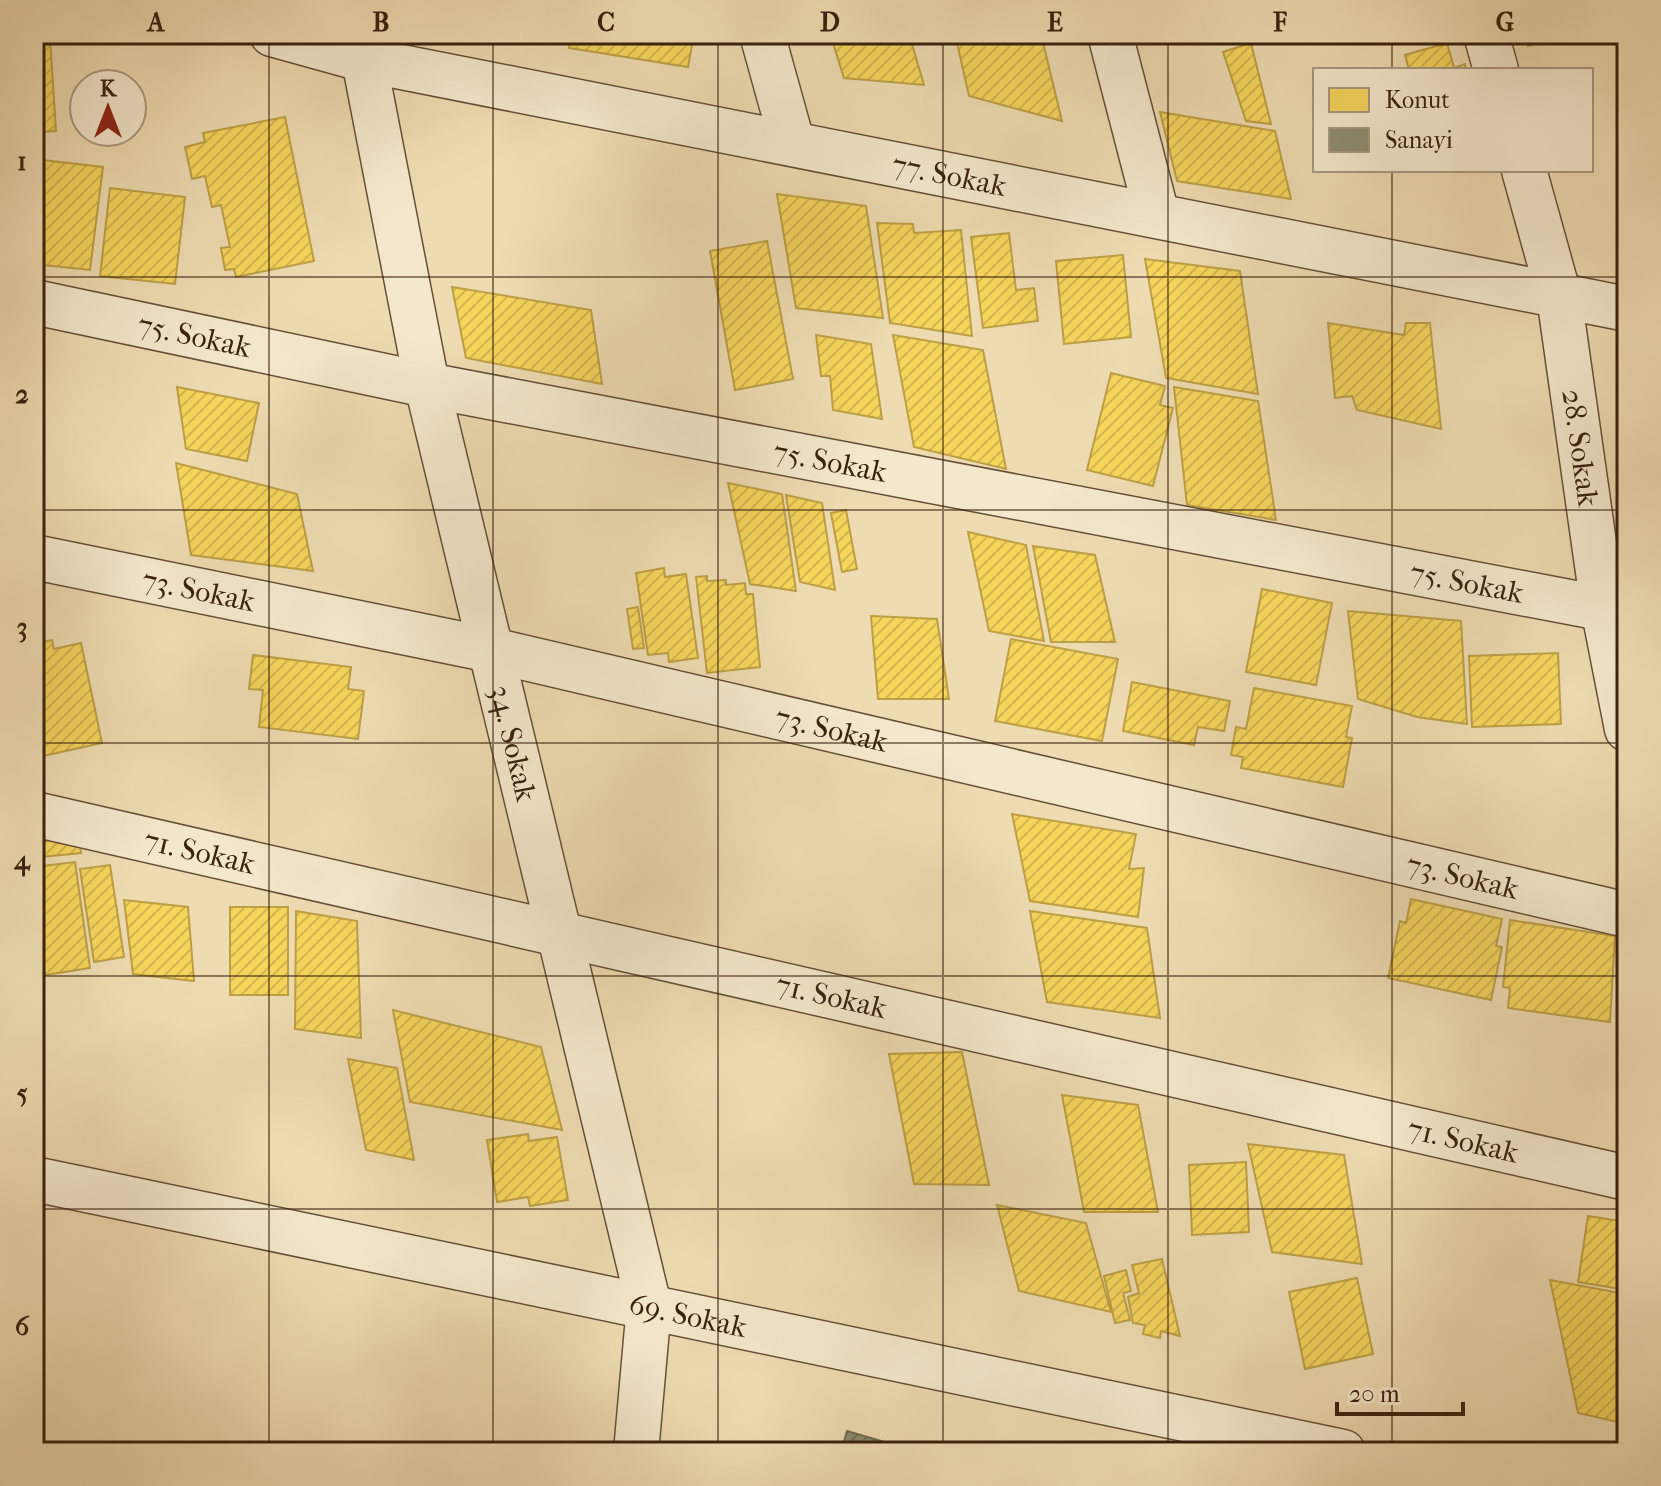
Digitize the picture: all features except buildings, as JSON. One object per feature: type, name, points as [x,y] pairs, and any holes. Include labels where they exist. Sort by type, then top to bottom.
[{"type":"street","name":"77. Sokak","points":[[272,34],[363,47],[792,142],[1627,309]]},
{"type":"street","points":[[762,34],[792,142]]},
{"type":"street","points":[[1110,34],[1157,215]]},
{"type":"street","points":[[1486,34],[1495,68]]},
{"type":"street","name":"34. Sokak","points":[[363,47],[427,385],[649,1306],[636,1452]]},
{"type":"street","name":"28. Sokak","points":[[1525,172],[1559,296],[1615,610],[1627,729]]},
{"type":"street","name":"75. Sokak","points":[[34,302],[427,385],[1615,610]]},
{"type":"street","name":"73. Sokak","points":[[34,557],[491,650],[1627,915]]},
{"type":"street","name":"71. Sokak","points":[[34,814],[1627,1178]]},
{"type":"street","name":"69. Sokak","points":[[34,1179],[1343,1452]]}]
